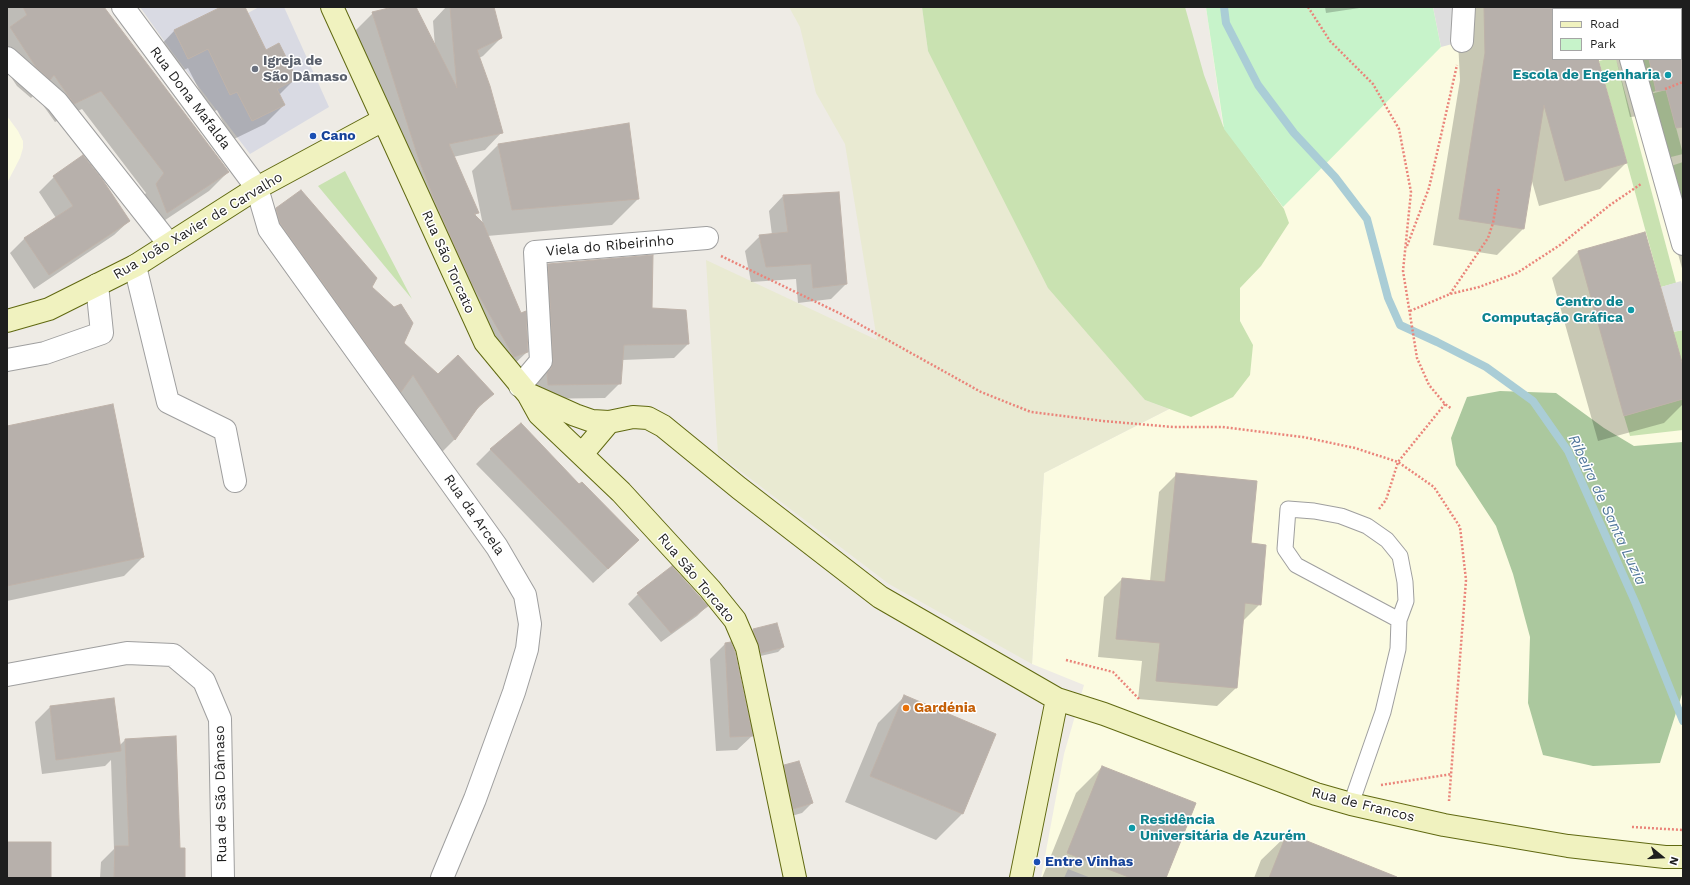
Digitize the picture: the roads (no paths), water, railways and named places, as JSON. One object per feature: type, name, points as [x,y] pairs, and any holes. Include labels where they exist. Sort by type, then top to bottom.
[{"type":"street","name":"Rua Dona Mafalda","points":[[123,7],[258,188]]},
{"type":"street","name":"Rua São Torcato","points":[[332,7],[485,342],[524,390],[539,414],[621,492],[710,589],[735,620],[747,648],[795,878]]},
{"type":"street","points":[[1462,40],[1464,7]]},
{"type":"street","points":[[7,58],[58,102],[169,244]]},
{"type":"street","points":[[1631,60],[1663,168],[1683,244]]},
{"type":"street","name":"Rua João Xavier de Carvalho","points":[[7,321],[49,310],[135,266],[258,188],[383,120]]},
{"type":"street","name":"Rua da Arcela","points":[[258,188],[269,229],[497,547],[526,595],[530,624],[525,656],[514,692],[475,799],[442,878]]},
{"type":"street","name":"Viela do Ribeirinho","points":[[524,390],[541,361],[535,252],[699,239]]},
{"type":"street","points":[[135,266],[168,402],[226,430],[235,481]]},
{"type":"street","points":[[7,360],[45,353],[102,333],[97,285]]},
{"type":"street","name":"Rua São Torcato","points":[[524,390],[575,415],[592,421],[609,422]]},
{"type":"street","name":"Rua de Francos","points":[[609,422],[633,417],[648,418],[663,426],[739,488],[880,597],[1057,699],[1104,714],[1316,794],[1351,804],[1444,825],[1568,846],[1665,857],[1683,857]]},
{"type":"street","points":[[582,454],[609,422]]},
{"type":"street","name":"Rua de São Dâmaso","points":[[7,675],[134,653],[173,655],[204,681],[220,719],[223,878]]},
{"type":"street","points":[[1021,878],[1057,699]]},
{"type":"lane","points":[[1351,804],[1383,712],[1398,649],[1399,620],[1406,601],[1405,582],[1400,556],[1387,540],[1367,526],[1341,516],[1314,511],[1288,509],[1285,549],[1296,565],[1399,620]]},
{"type":"waterway","name":"Ribeira de Santa Luzia","points":[[1224,7],[1226,23],[1258,85],[1294,133],[1335,177],[1367,219],[1388,298],[1400,325],[1486,367],[1533,401],[1568,451],[1636,604],[1683,721]]},
{"type":"place","name":"Igreja de São Dâmaso","points":[[255,69]]},
{"type":"place","name":"Escola de Engenharia","points":[[1668,75]]},
{"type":"place","name":"Cano","points":[[313,136]]},
{"type":"place","name":"Centro de Computação Gráfica","points":[[1631,310]]},
{"type":"place","name":"Gardénia","points":[[906,708]]},
{"type":"place","name":"Residência Universitária de Azurém","points":[[1132,828]]},
{"type":"place","name":"Entre Vinhas","points":[[1037,862]]}]
